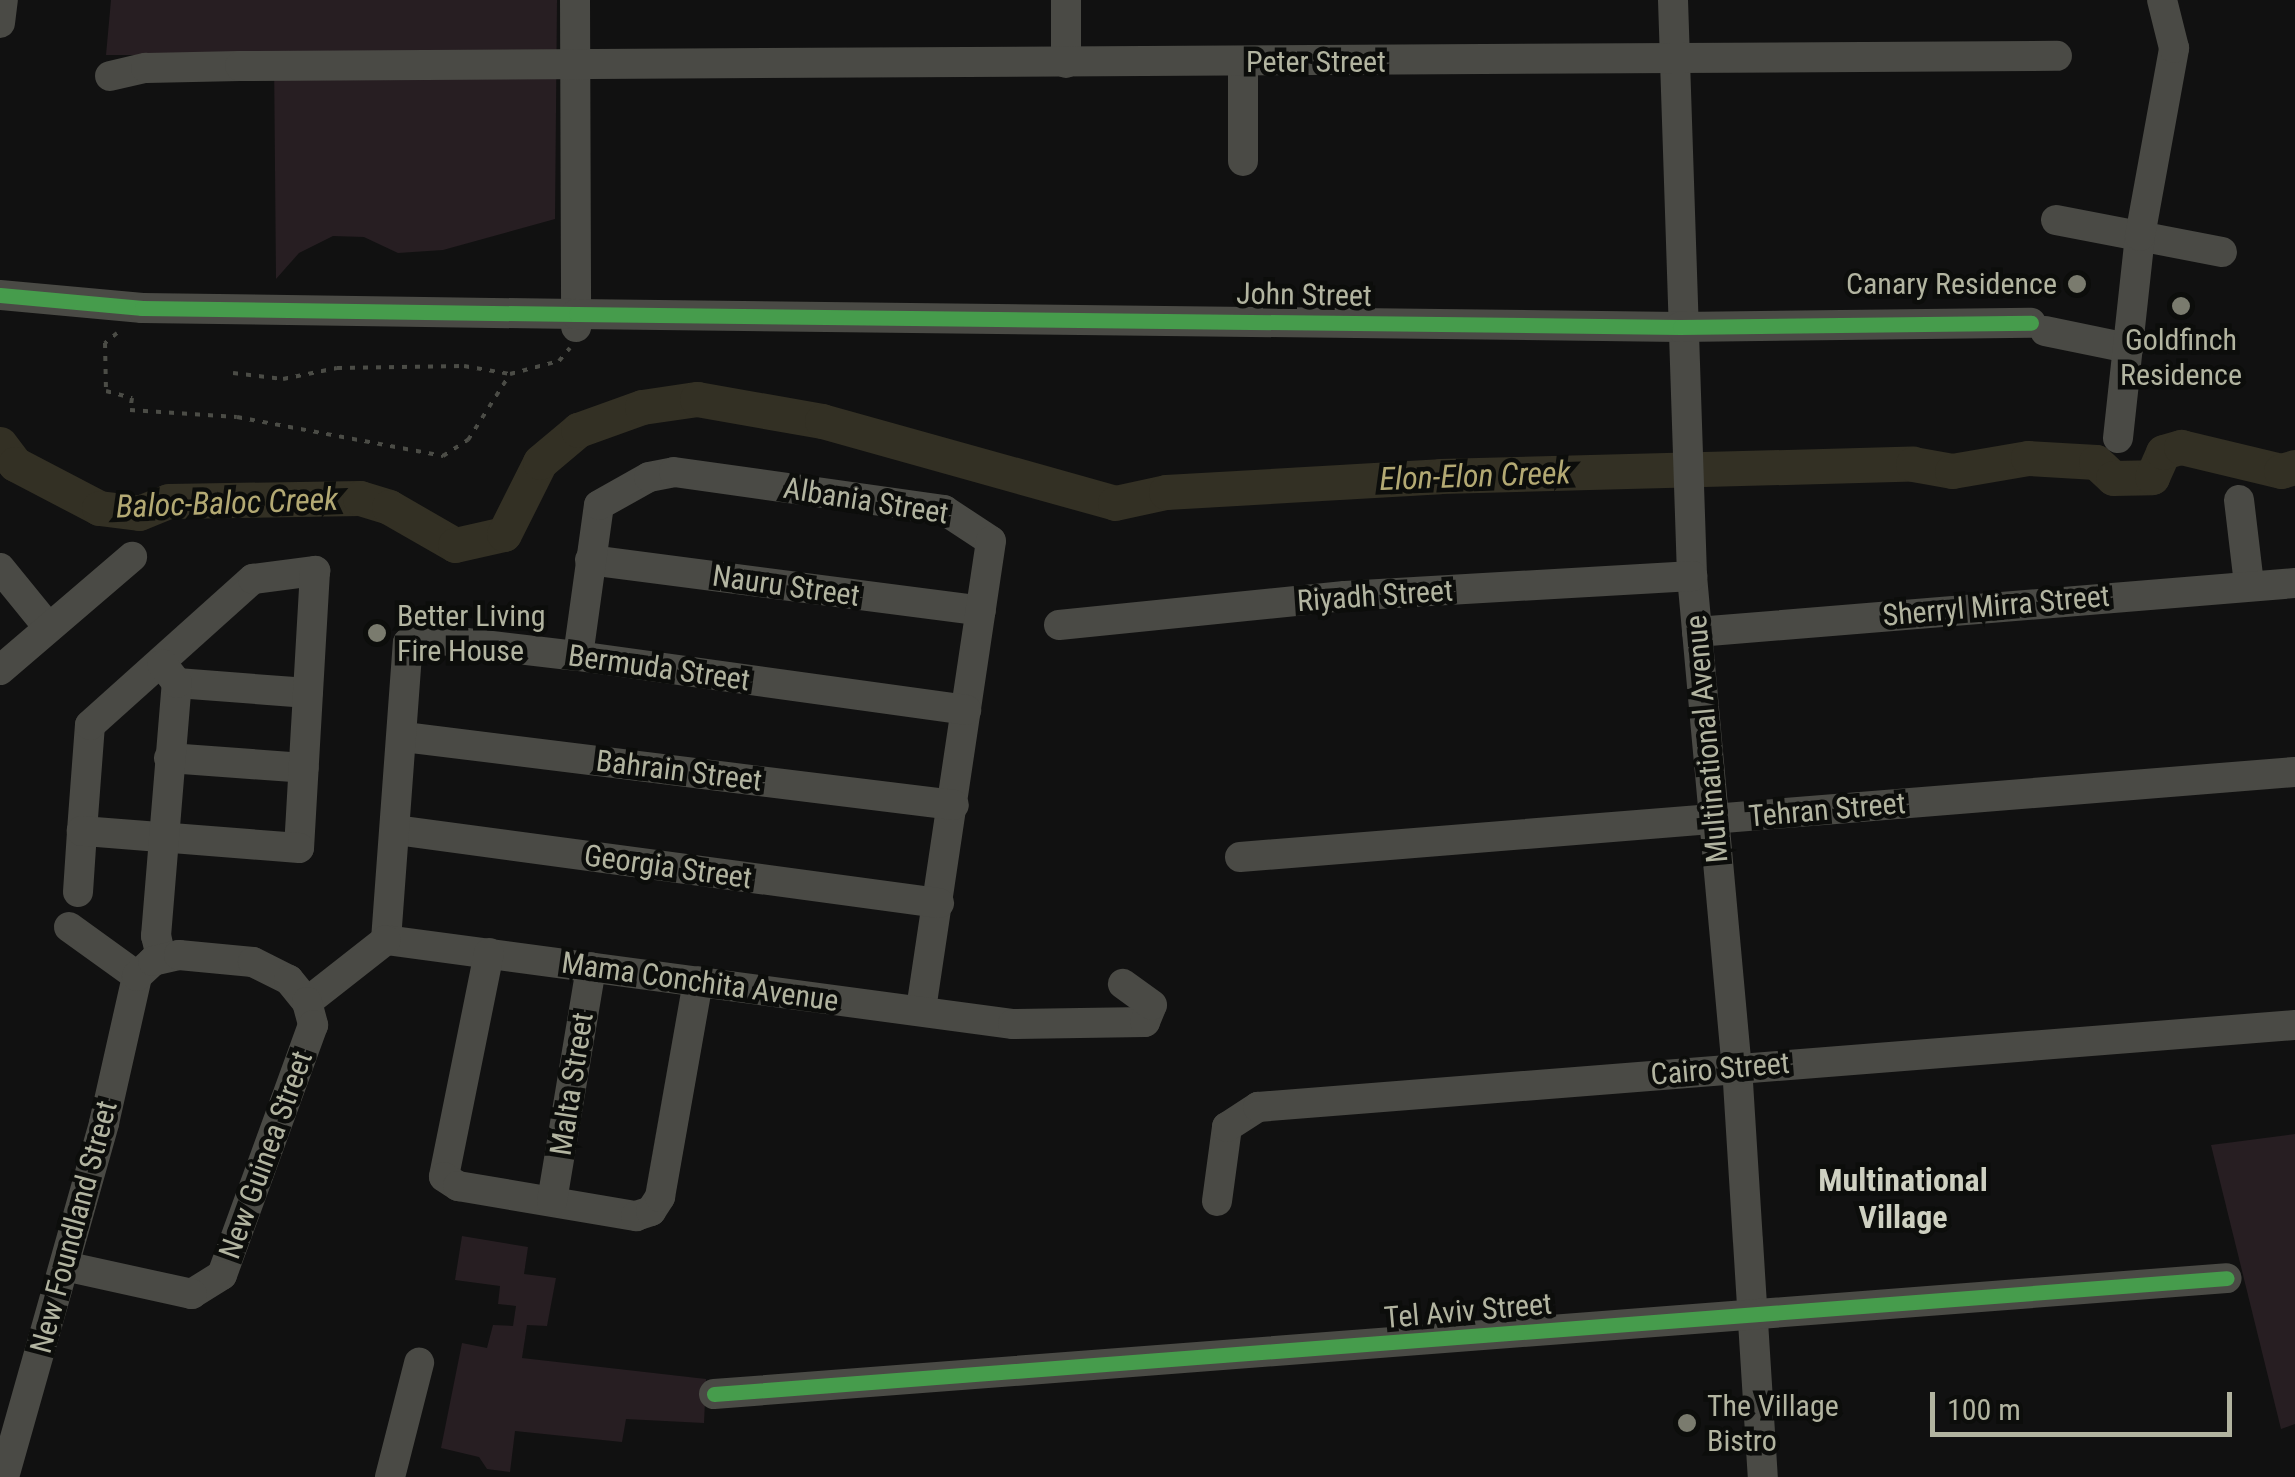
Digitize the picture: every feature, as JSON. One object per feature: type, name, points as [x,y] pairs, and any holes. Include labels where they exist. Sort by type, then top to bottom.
[{"type":"street","points":[[0,23],[3,0]]},
{"type":"street","points":[[575,0],[576,320]]},
{"type":"street","points":[[1066,0],[1066,63]]},
{"type":"street","name":"Multinational Avenue","points":[[1674,0],[1672,61],[1680,327],[1692,576],[1738,1068],[1763,1477]]},
{"type":"street","points":[[2118,438],[2140,236],[2174,48],[2162,0]]},
{"type":"street","name":"Peter Street","points":[[110,76],[146,68],[2057,56]]},
{"type":"street","points":[[1242,63],[1243,160]]},
{"type":"street","points":[[2056,220],[2222,252]]},
{"type":"street","name":"John Street","points":[[0,295],[142,308],[576,320],[2038,327],[2128,348]]},
{"type":"street","name":"Albania Street","points":[[578,656],[599,505],[614,491],[649,477],[694,475],[944,510],[964,518],[991,541],[921,1012]]},
{"type":"street","points":[[2238,500],[2249,584]]},
{"type":"street","points":[[0,670],[132,557]]},
{"type":"street","name":"Nauru Street","points":[[590,560],[981,612]]},
{"type":"street","points":[[0,568],[49,628]]},
{"type":"street","points":[[78,892],[82,831],[90,725],[169,674],[253,579],[315,571],[299,848],[82,831]]},
{"type":"street","name":"Riyadh Street","points":[[1059,625],[1345,596],[1692,576]]},
{"type":"street","name":"Sherryl Mirra Street","points":[[1697,632],[2249,584],[2295,584]]},
{"type":"street","name":"Bermuda Street","points":[[386,940],[408,643],[433,640],[578,656],[966,710]]},
{"type":"street","points":[[169,674],[308,693]]},
{"type":"street","points":[[161,956],[156,936],[170,758],[169,674]]},
{"type":"street","name":"Bahrain Street","points":[[404,737],[954,806]]},
{"type":"street","points":[[170,758],[304,768]]},
{"type":"street","name":"Tehran Street","points":[[1240,857],[2295,772]]},
{"type":"street","name":"Georgia Street","points":[[396,830],[939,903]]},
{"type":"street","points":[[70,927],[137,976],[161,956],[254,962],[281,974],[307,1002],[386,940]]},
{"type":"street","name":"Mama Conchita Avenue","points":[[386,940],[1013,1024],[1145,1022],[1152,1005],[1124,984]]},
{"type":"street","points":[[489,953],[444,1177],[458,1186],[636,1216],[656,1206],[698,981]]},
{"type":"street","name":"Malta Street","points":[[552,1201],[592,967]]},
{"type":"street","name":"New Foundland Street","points":[[4,1477],[11,1408],[65,1266],[137,976]]},
{"type":"street","name":"New Guinea Street","points":[[65,1266],[192,1294],[215,1283],[274,1143],[313,1025],[307,1002]]},
{"type":"street","name":"Cairo Street","points":[[1217,1201],[1227,1127],[1258,1106],[2295,1026]]},
{"type":"street","name":"Tel Aviv Street","points":[[714,1394],[2227,1278]]},
{"type":"street","points":[[390,1477],[419,1363]]},
{"type":"path","points":[[232,373],[283,379],[337,368],[464,366],[510,374],[559,361],[573,345],[576,320]]},
{"type":"path","points":[[106,343],[106,391],[132,398],[130,410],[237,417],[443,456],[468,440],[510,374]]},
{"type":"shaded area","points":[[111,0],[557,0],[555,219],[443,250],[398,253],[364,237],[333,236],[299,253],[276,279],[274,55],[106,55]]},
{"type":"shaded area","points":[[2295,1134],[2295,1424],[2281,1429],[2211,1145]]},
{"type":"shaded area","points":[[462,1236],[528,1247],[524,1274],[556,1278],[547,1326],[527,1325],[522,1358],[706,1379],[704,1423],[626,1419],[622,1442],[515,1431],[510,1472],[487,1469],[479,1457],[441,1448],[462,1343],[487,1348],[493,1325],[513,1326],[516,1306],[498,1304],[500,1286],[455,1280]]},
{"type":"waterway","name":"Elon-Elon Creek","points":[[0,444],[15,464],[99,508],[139,513],[168,501],[360,498],[389,507],[455,545],[504,534],[540,462],[578,430],[642,407],[697,399],[822,421],[1115,503],[1166,492],[1440,476],[1913,464],[1952,471],[2028,458],[2096,462],[2113,478],[2152,477],[2163,452],[2181,447],[2281,471],[2295,467]]},
{"type":"cycle path","points":[[0,295],[142,308],[576,314],[1680,327],[2031,323]]},
{"type":"cycle path","points":[[714,1394],[2227,1278]]},
{"type":"place","name":"Canary Residence","points":[[2077,284]]},
{"type":"place","name":"Goldfinch Residence","points":[[2181,306]]},
{"type":"place","name":"Better Living Fire House","points":[[377,633]]},
{"type":"place","name":"The Village Bistro","points":[[1687,1423]]},
{"type":"district","name":"Multinational Village","points":[[1903,1200]]},
{"type":"water label","name":"Baloc-Baloc Creek","points":[[227,503]]}]
